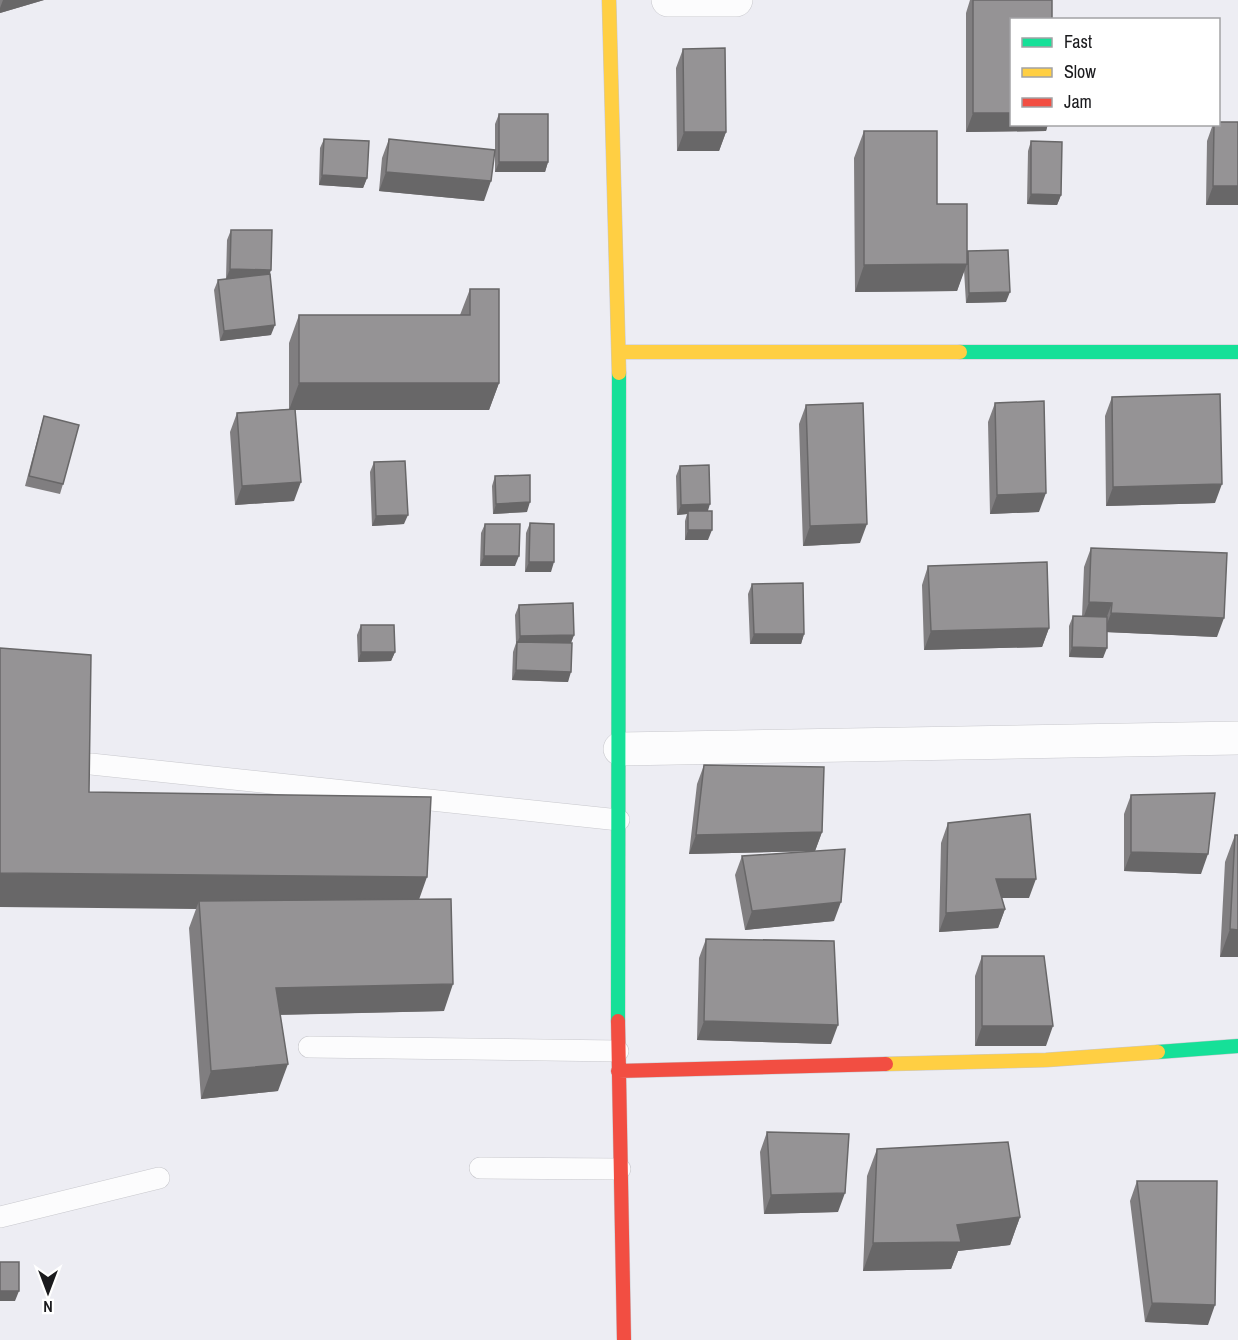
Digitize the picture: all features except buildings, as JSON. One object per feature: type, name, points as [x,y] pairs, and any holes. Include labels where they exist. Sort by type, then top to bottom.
[{"type":"street","points":[[609,0],[619,352],[618,1061],[624,1340]]},
{"type":"street","points":[[668,0],[736,0]]},
{"type":"street","points":[[619,352],[1238,352]]},
{"type":"street","points":[[620,749],[1238,738]]},
{"type":"street","points":[[618,1061],[1046,1059],[1238,1046]]},
{"type":"lane","points":[[91,764],[619,820]]},
{"type":"lane","points":[[309,1047],[618,1061]]},
{"type":"lane","points":[[480,1168],[620,1169]]},
{"type":"lane","points":[[0,1217],[159,1178]]},
{"type":"traffic: fast","points":[[960,352],[1238,352]]},
{"type":"traffic: fast","points":[[618,1021],[619,373]]},
{"type":"traffic: fast","points":[[1158,1052],[1238,1046]]},
{"type":"traffic: slow","points":[[609,0],[619,373]]},
{"type":"traffic: slow","points":[[619,352],[960,352]]},
{"type":"traffic: slow","points":[[886,1064],[1046,1060],[1158,1052]]},
{"type":"traffic: jam","points":[[618,1021],[624,1340]]},
{"type":"traffic: jam","points":[[618,1071],[886,1064]]}]
